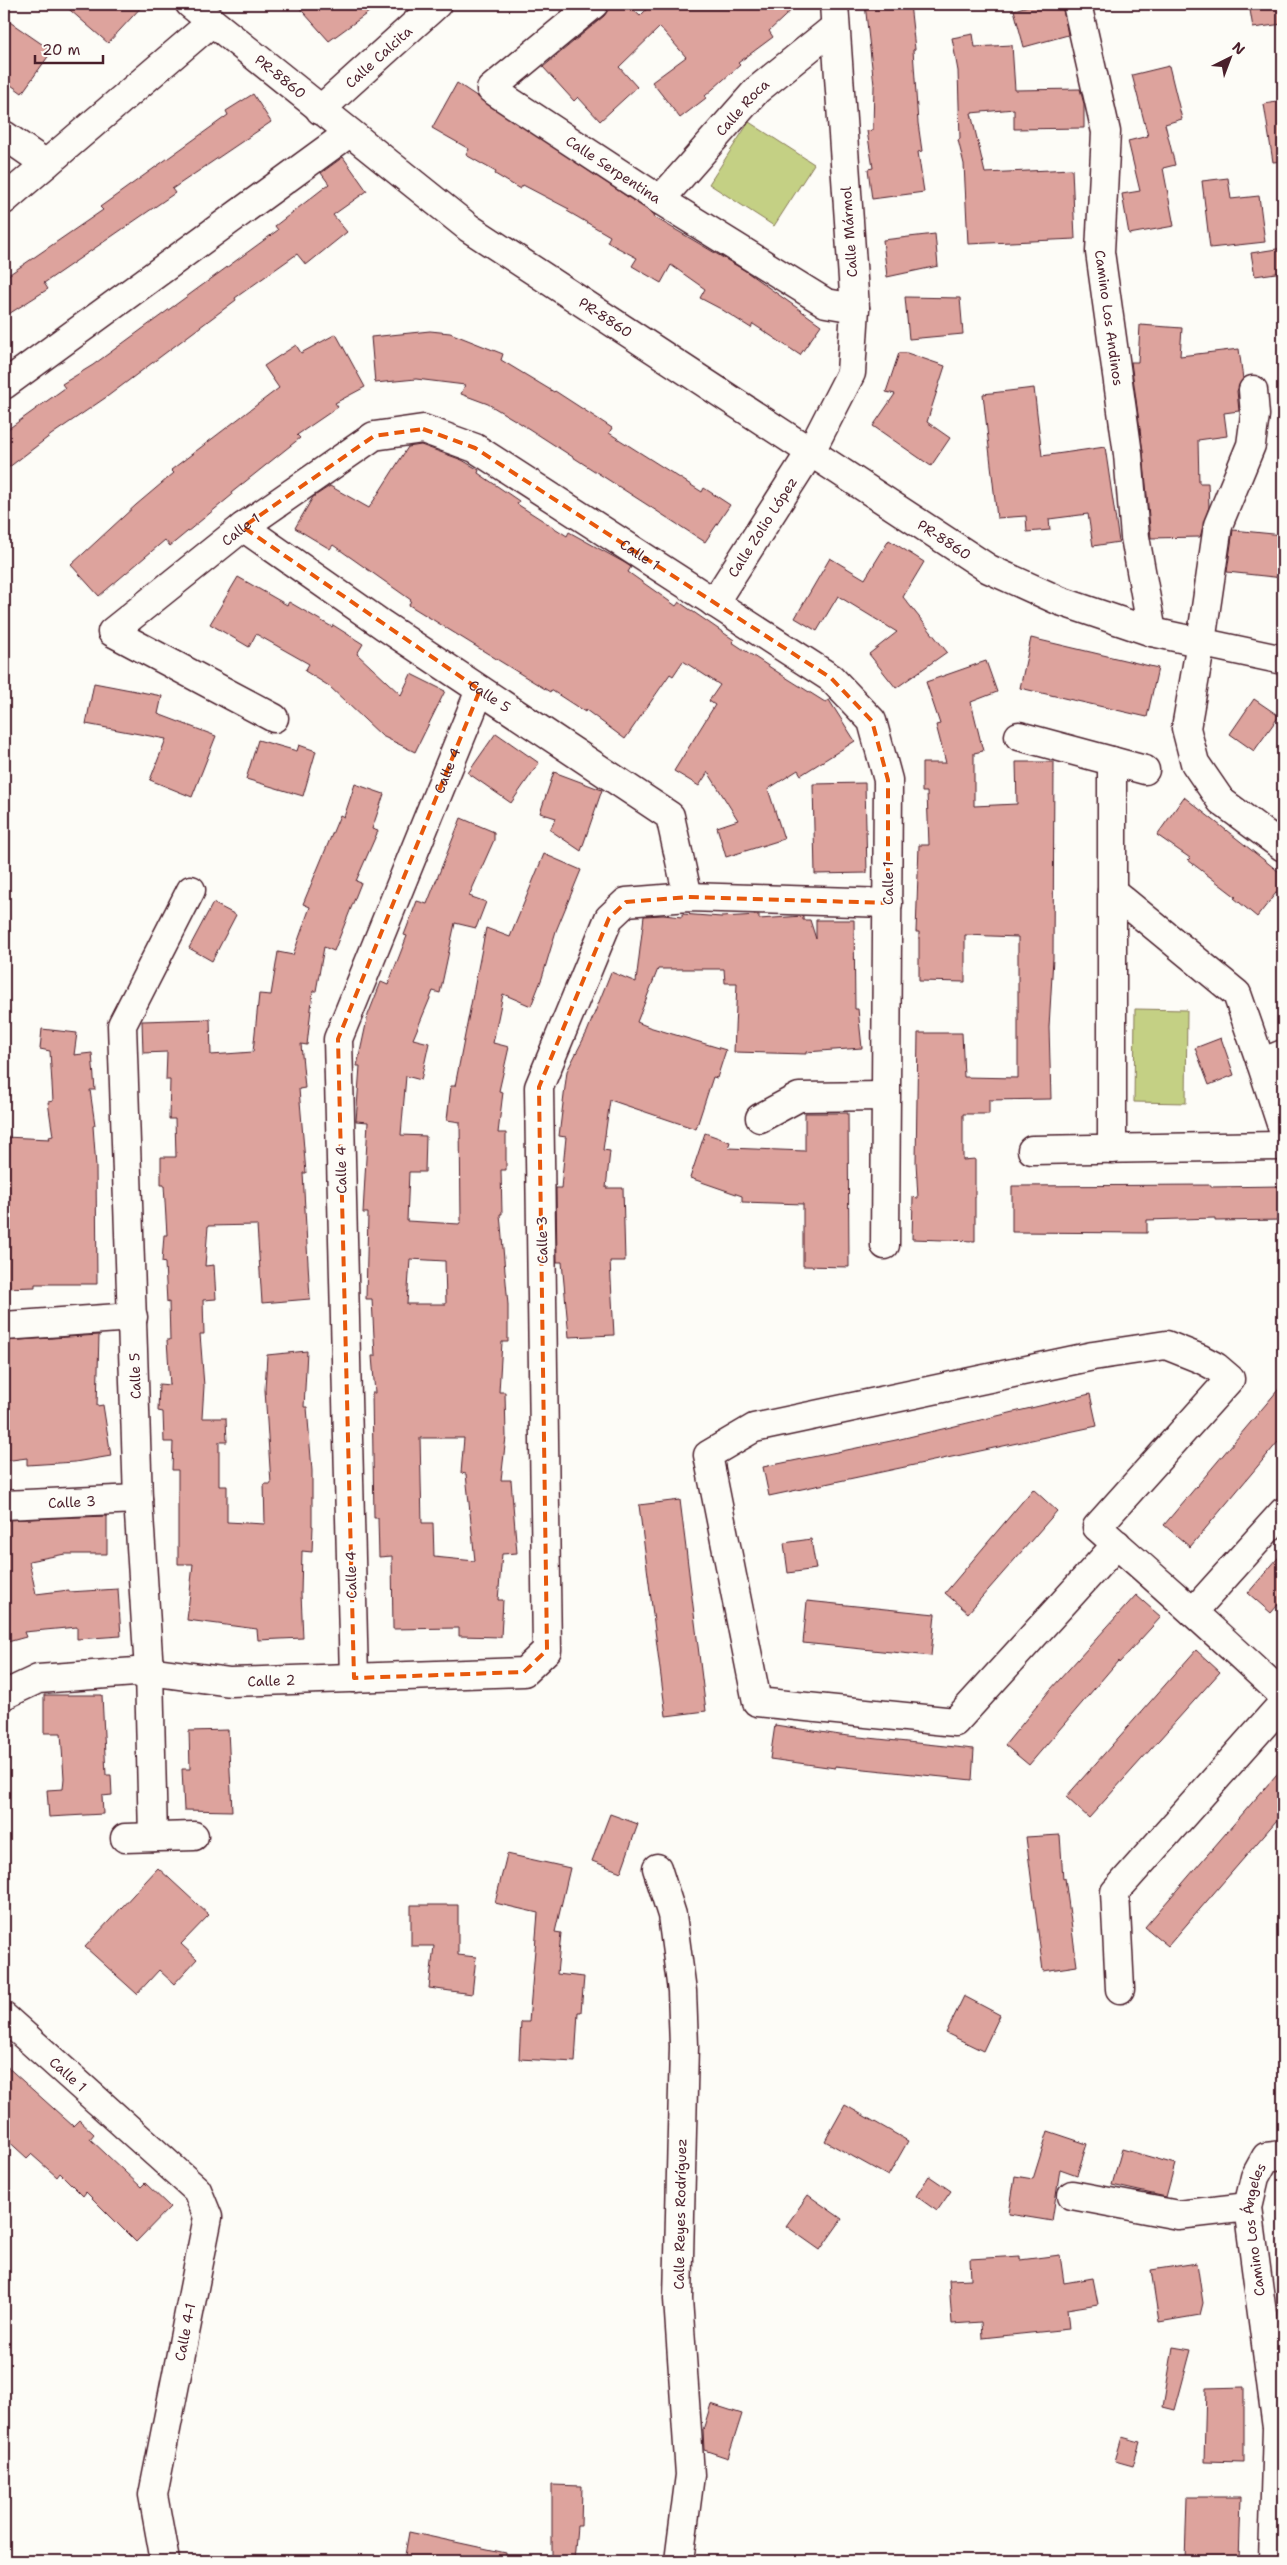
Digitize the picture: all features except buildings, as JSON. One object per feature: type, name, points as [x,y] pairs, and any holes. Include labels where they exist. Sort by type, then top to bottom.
[{"type":"street","name":"PR-8860","points":[[190,4],[469,228],[989,569],[1060,601],[1152,632],[1283,660]]},
{"type":"street","name":"Calle Calcita","points":[[320,110],[438,4]]},
{"type":"street","name":"Calle Serpentina","points":[[594,4],[490,89],[660,200],[826,304],[855,308]]},
{"type":"street","name":"Camino Los Andinos","points":[[1077,4],[1106,132],[1100,252],[1128,454],[1135,537],[1152,632]]},
{"type":"street","name":"Calle Roca","points":[[660,200],[757,90],[834,15]]},
{"type":"street","name":"Calle Mármol","points":[[811,451],[851,374],[855,308],[834,15]]},
{"type":"street","points":[[4,200],[212,22]]},
{"type":"street","points":[[4,385],[349,133]]},
{"type":"street","points":[[4,134],[46,164]]},
{"type":"street","points":[[1253,390],[1255,415],[1250,444],[1218,525],[1186,728],[1195,763],[1221,801],[1283,847]]},
{"type":"street","name":"Calle 1","points":[[274,718],[112,632],[242,527],[374,436],[423,429],[475,448],[831,678],[872,721],[888,780],[885,1245]]},
{"type":"street","name":"Calle Zolio López","points":[[714,603],[811,451]]},
{"type":"street","name":"Calle 5","points":[[242,527],[480,690],[670,816],[688,896]]},
{"type":"street","name":"Calle 4","points":[[354,1678],[338,1039],[480,690]]},
{"type":"street","points":[[1019,736],[1145,770]]},
{"type":"street","points":[[1112,761],[1112,1149]]},
{"type":"street","name":"Calle 5","points":[[153,1837],[149,1671],[138,1499],[122,1025],[191,890]]},
{"type":"street","points":[[1112,891],[1236,994],[1272,1058],[1283,1130]]},
{"type":"street","name":"Calle 3","points":[[540,1658],[547,1650],[539,1087],[609,918],[626,902],[688,896],[888,903]]},
{"type":"street","points":[[760,1118],[799,1097],[885,1096]]},
{"type":"street","points":[[1032,1150],[1283,1146]]},
{"type":"street","points":[[4,1326],[133,1316]]},
{"type":"street","points":[[1117,1544],[955,1722],[757,1702],[708,1454],[754,1428],[1093,1356],[1166,1345],[1201,1359],[1216,1367],[1230,1379],[1098,1527],[1117,1544],[1193,1612],[1283,1695]]},
{"type":"street","name":"Calle 3","points":[[4,1505],[138,1499]]},
{"type":"street","points":[[1193,1612],[1283,1512]]},
{"type":"street","name":"Calle 2","points":[[4,1695],[38,1679],[149,1671],[230,1682],[354,1678],[524,1672],[540,1658]]},
{"type":"street","points":[[1120,1988],[1115,1892],[1283,1703]]},
{"type":"street","points":[[125,1838],[194,1836]]},
{"type":"street","name":"Calle Reyes Rodríguez","points":[[656,1868],[672,1916],[682,1991],[684,2046],[678,2299],[690,2475],[679,2561]]},
{"type":"street","name":"Calle 1","points":[[4,2017],[131,2132]]},
{"type":"street","name":"Calle 4-1","points":[[131,2132],[197,2190],[208,2217],[154,2495],[165,2561]]},
{"type":"street","name":"Camino Los Ángeles","points":[[1273,2561],[1277,2428],[1248,2207],[1259,2166],[1266,2157],[1283,2155]]},
{"type":"street","points":[[1072,2195],[1178,2216],[1248,2207]]},
{"type":"highlighted area","points":[[423,429],[475,448],[831,678],[872,721],[888,780],[888,903],[688,897],[626,902],[609,918],[539,1087],[547,1650],[524,1672],[354,1678],[338,1039],[480,690],[243,527],[374,436]]},
{"type":"green space","points":[[749,122],[814,164],[774,226],[709,184]]},
{"type":"green space","points":[[1135,1009],[1187,1010],[1186,1103],[1134,1102]]}]
